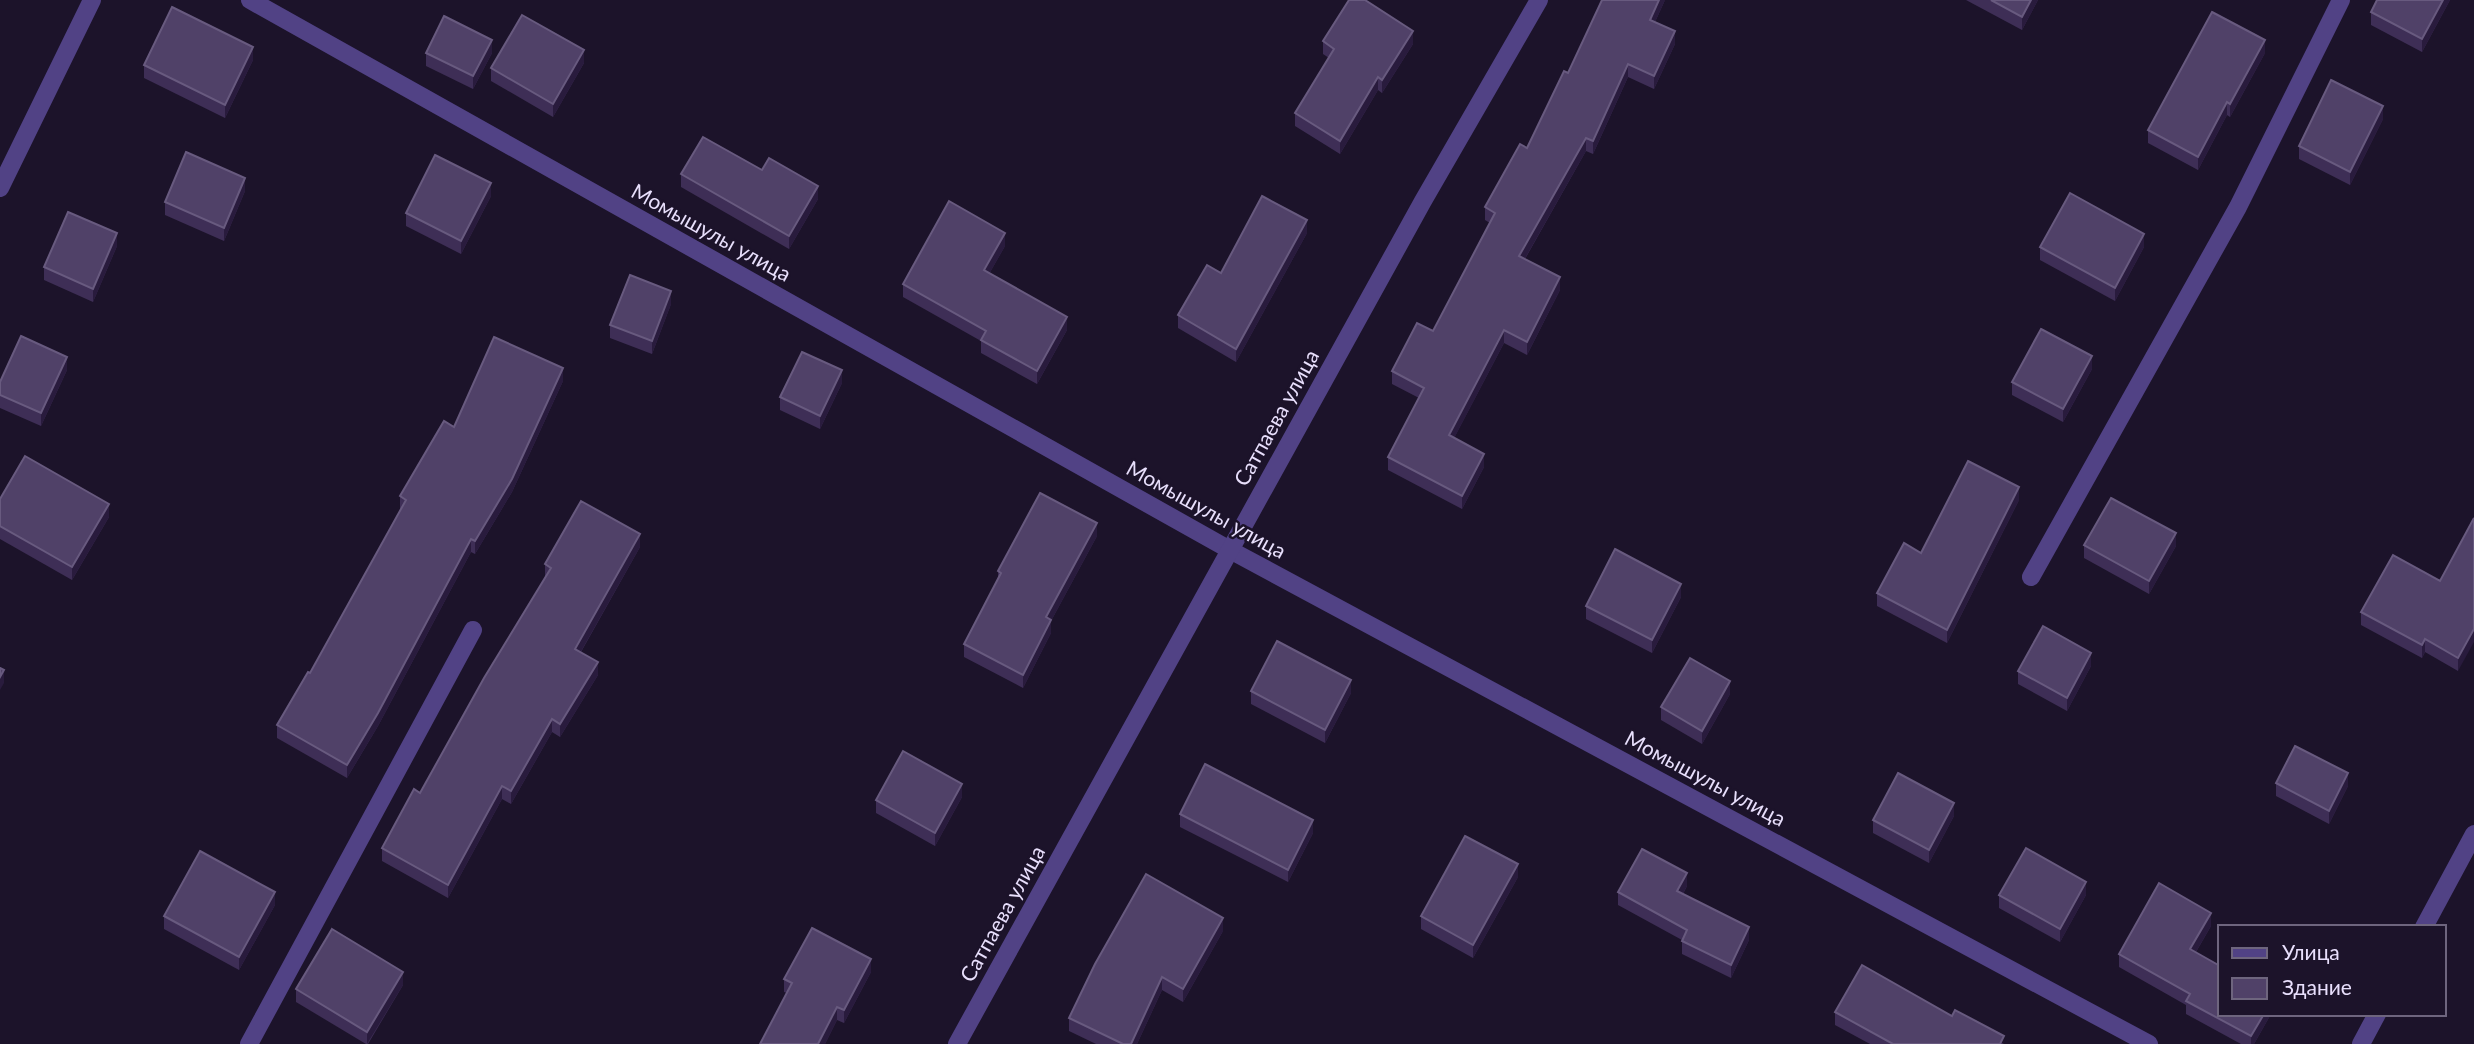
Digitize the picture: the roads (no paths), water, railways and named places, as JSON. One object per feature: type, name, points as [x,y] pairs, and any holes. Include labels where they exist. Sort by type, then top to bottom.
[{"type":"street","points":[[0,188],[92,0]]},
{"type":"street","name":"Момышулы улица","points":[[250,0],[1230,550],[2149,1044]]},
{"type":"street","name":"Сатпаева улица","points":[[957,1044],[1423,201],[1539,0]]},
{"type":"street","points":[[2031,577],[2238,207],[2341,0]]},
{"type":"street","points":[[249,1044],[473,630]]},
{"type":"street","points":[[2425,925],[2474,834]]},
{"type":"street","points":[[2361,1044],[2376,1016]]}]
